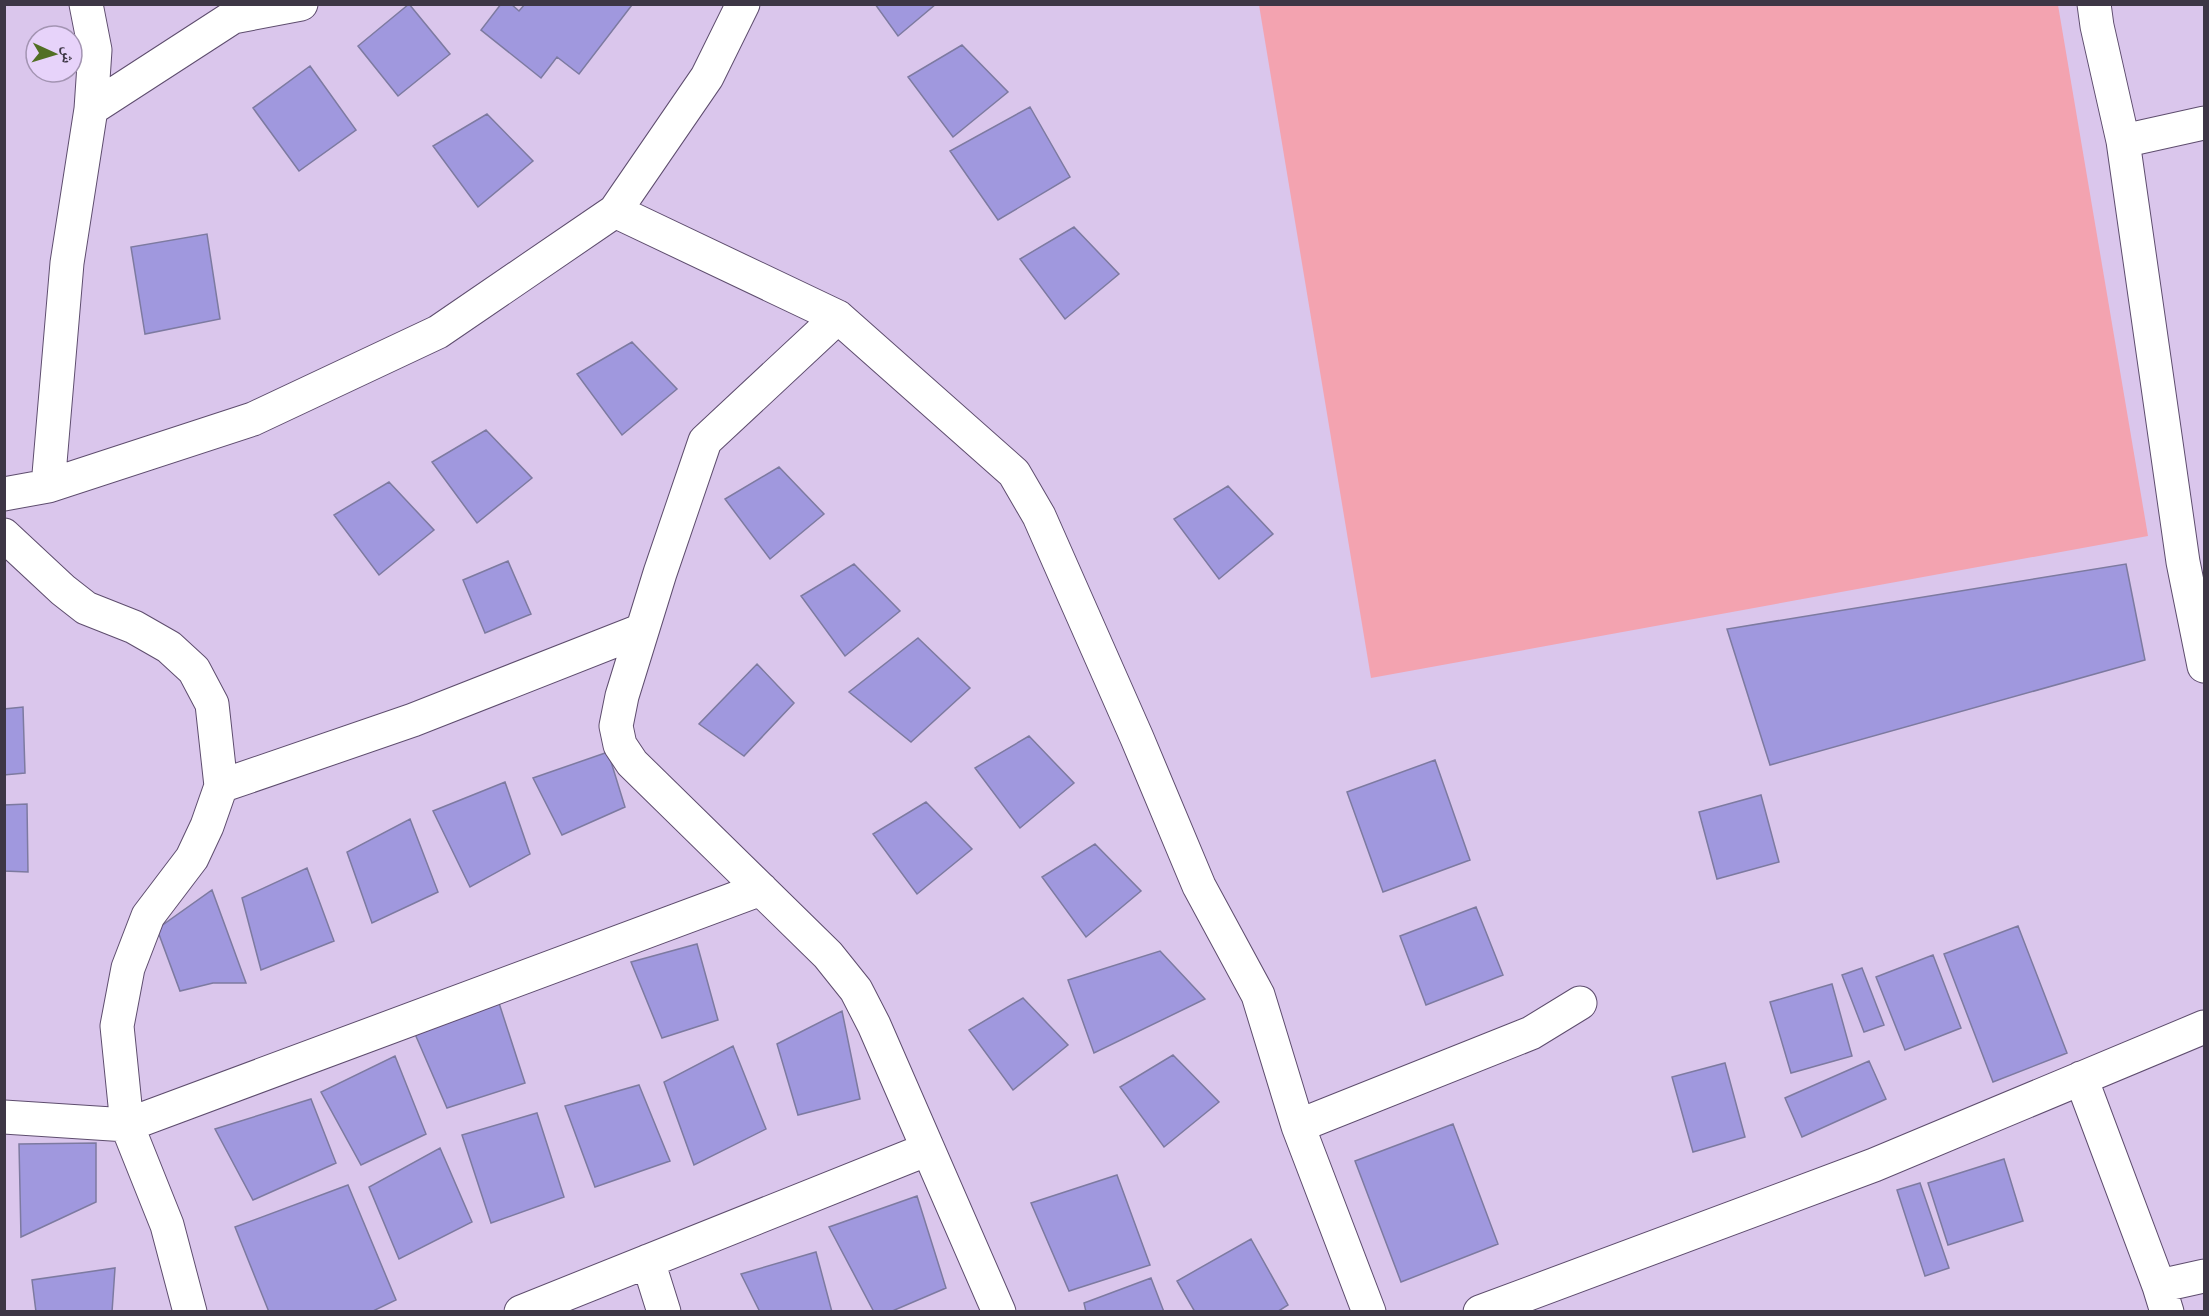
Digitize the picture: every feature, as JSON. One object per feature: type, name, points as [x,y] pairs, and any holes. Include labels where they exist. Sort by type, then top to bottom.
[{"type":"street","points":[[48,486],[67,263],[91,109],[95,50],[86,4]]},
{"type":"street","points":[[91,109],[233,17],[301,4]]},
{"type":"street","points":[[4,494],[48,486],[253,419],[438,332],[615,211],[707,77],[743,4]]},
{"type":"street","points":[[2094,4],[2123,141],[2183,562],[2205,666]]},
{"type":"street","points":[[2123,141],[2205,123]]},
{"type":"street","points":[[615,211],[838,317],[1014,473],[1039,516],[1137,738],[1198,886],[1258,995],[1298,1126],[1370,1311]]},
{"type":"street","points":[[838,317],[705,441],[642,630],[622,696],[616,726],[620,745],[632,763],[828,955],[856,990],[874,1025],[999,1311]]},
{"type":"street","points":[[4,535],[63,590],[86,608],[134,627],[169,647],[194,670],[212,704],[221,786],[207,826],[192,858],[148,916],[128,968],[117,1026],[127,1125],[167,1225],[190,1311]]},
{"type":"street","points":[[221,786],[413,720],[642,630]]},
{"type":"street","points":[[4,1117],[127,1125],[761,889]]},
{"type":"street","points":[[1298,1126],[1531,1033],[1580,1003]]},
{"type":"street","points":[[1480,1311],[1874,1165],[2205,1027]]},
{"type":"street","points":[[2081,1078],[2163,1299],[2205,1276]]},
{"type":"street","points":[[521,1311],[928,1149]]},
{"type":"street","points":[[648,1261],[664,1311]]},
{"type":"shaded area","points":[[1259,5],[2058,5],[2148,536],[1371,678]]},
{"type":"building","points":[[409,4],[450,54],[398,96],[358,46]]},
{"type":"building","points":[[501,4],[511,4],[519,11],[525,4],[632,5],[579,74],[557,57],[541,78],[481,30]]},
{"type":"building","points":[[875,4],[936,4],[898,36]]},
{"type":"building","points":[[962,45],[1008,92],[953,137],[908,77]]},
{"type":"building","points":[[310,66],[356,130],[299,171],[253,108]]},
{"type":"building","points":[[1030,107],[1070,177],[998,220],[950,151]]},
{"type":"building","points":[[487,114],[533,161],[478,207],[433,146]]},
{"type":"building","points":[[1074,227],[1119,274],[1065,319],[1020,259]]},
{"type":"building","points":[[207,234],[220,319],[145,334],[131,247]]},
{"type":"building","points":[[632,342],[677,389],[622,435],[577,374]]},
{"type":"building","points":[[486,430],[532,478],[477,523],[432,462]]},
{"type":"building","points":[[779,467],[824,514],[770,559],[725,499]]},
{"type":"building","points":[[389,482],[434,530],[379,575],[334,515]]},
{"type":"building","points":[[1228,486],[1273,534],[1219,579],[1174,519]]},
{"type":"building","points":[[508,561],[531,614],[485,633],[463,580]]},
{"type":"building","points":[[854,564],[900,611],[845,656],[801,596]]},
{"type":"building","points":[[2126,564],[2145,660],[1770,765],[1727,629]]},
{"type":"building","points":[[918,638],[970,688],[911,742],[849,692]]},
{"type":"building","points":[[757,664],[794,703],[744,756],[699,724]]},
{"type":"building","points":[[23,707],[25,773],[4,775],[4,709]]},
{"type":"building","points":[[1029,736],[1074,783],[1020,828],[975,768]]},
{"type":"building","points":[[608,752],[625,807],[562,835],[533,778]]},
{"type":"building","points":[[1435,760],[1470,860],[1383,892],[1347,792]]},
{"type":"building","points":[[505,782],[530,854],[470,887],[433,811]]},
{"type":"building","points":[[1761,795],[1779,862],[1717,879],[1699,812]]},
{"type":"building","points":[[926,802],[972,849],[917,894],[873,834]]},
{"type":"building","points":[[27,804],[28,872],[4,871],[4,805]]},
{"type":"building","points":[[410,819],[438,892],[372,923],[347,852]]},
{"type":"building","points":[[1095,844],[1141,891],[1086,937],[1042,877]]},
{"type":"building","points":[[307,868],[334,941],[261,970],[242,898]]},
{"type":"building","points":[[212,890],[246,983],[213,983],[180,991],[157,929]]},
{"type":"building","points":[[1476,907],[1503,975],[1426,1005],[1400,936]]},
{"type":"building","points":[[2018,926],[2067,1053],[1993,1082],[1944,954]]},
{"type":"building","points":[[697,944],[718,1020],[662,1038],[631,962]]},
{"type":"building","points":[[1160,951],[1205,999],[1094,1053],[1068,980]]},
{"type":"building","points":[[1933,955],[1961,1028],[1905,1050],[1876,977]]},
{"type":"building","points":[[1862,968],[1884,1025],[1864,1032],[1842,975]]},
{"type":"building","points":[[1832,984],[1852,1056],[1791,1073],[1770,1002]]},
{"type":"building","points":[[1023,998],[1068,1045],[1013,1090],[969,1030]]},
{"type":"building","points":[[498,1000],[525,1083],[447,1108],[415,1034]]},
{"type":"building","points":[[842,1011],[860,1099],[798,1115],[777,1044]]},
{"type":"building","points":[[733,1046],[766,1129],[694,1165],[664,1082]]},
{"type":"building","points":[[1173,1055],[1219,1102],[1164,1147],[1120,1087]]},
{"type":"building","points":[[395,1056],[426,1134],[361,1165],[321,1092]]},
{"type":"building","points":[[1869,1061],[1886,1099],[1802,1137],[1785,1098]]},
{"type":"building","points":[[1725,1063],[1745,1137],[1693,1152],[1672,1077]]},
{"type":"building","points":[[639,1085],[670,1161],[595,1187],[565,1106]]},
{"type":"building","points":[[311,1099],[336,1163],[253,1200],[215,1129]]},
{"type":"building","points":[[537,1113],[564,1197],[491,1223],[462,1135]]},
{"type":"building","points":[[1453,1124],[1498,1244],[1401,1282],[1355,1161]]},
{"type":"building","points":[[96,1143],[96,1202],[21,1237],[19,1144]]},
{"type":"building","points":[[440,1148],[472,1222],[399,1259],[369,1187]]},
{"type":"building","points":[[2004,1159],[2023,1221],[1948,1245],[1928,1183]]},
{"type":"building","points":[[1117,1175],[1150,1265],[1069,1291],[1031,1203]]},
{"type":"building","points":[[1920,1183],[1949,1268],[1925,1276],[1897,1190]]},
{"type":"building","points":[[348,1185],[396,1300],[371,1312],[269,1312],[235,1227]]},
{"type":"building","points":[[917,1196],[946,1288],[890,1312],[874,1312],[829,1227]]},
{"type":"building","points":[[1251,1239],[1288,1305],[1277,1312],[1195,1312],[1177,1281]]},
{"type":"building","points":[[816,1252],[832,1312],[760,1312],[741,1274]]},
{"type":"building","points":[[115,1268],[112,1312],[36,1312],[32,1280]]},
{"type":"building","points":[[1151,1278],[1164,1312],[1086,1312],[1084,1303]]}]
